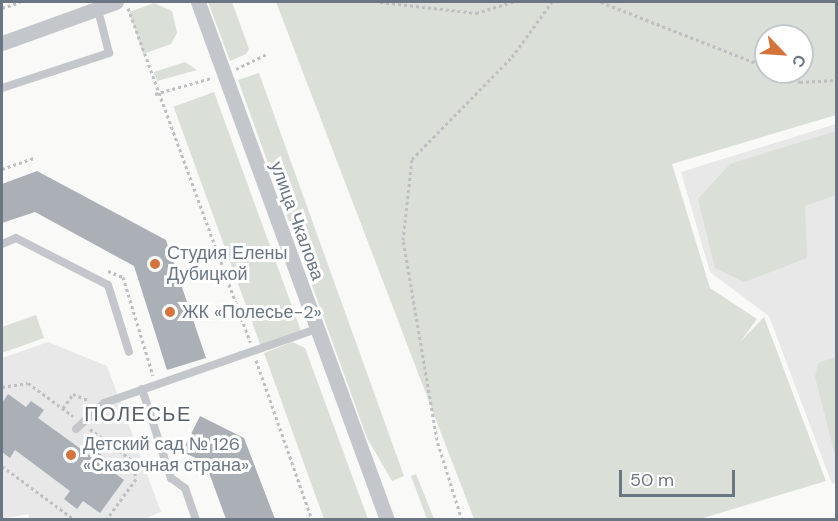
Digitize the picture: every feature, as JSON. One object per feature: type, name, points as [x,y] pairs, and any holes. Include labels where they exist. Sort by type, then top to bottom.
[{"type":"street","points":[[2,43],[96,5],[116,2]]},
{"type":"street","name":"улица Чкалова","points":[[198,2],[387,519]]},
{"type":"lane","points":[[2,88],[109,53],[96,5]]},
{"type":"lane","points":[[2,244],[16,238],[108,285],[129,352]]},
{"type":"lane","points":[[79,426],[104,403],[316,329]]},
{"type":"lane","points":[[142,388],[171,478],[185,488],[196,519]]},
{"type":"path","points":[[2,8],[20,2]]},
{"type":"path","points":[[126,2],[312,519]]},
{"type":"path","points":[[380,2],[476,13],[513,2]]},
{"type":"path","points":[[462,519],[436,440],[403,240],[412,159],[512,57],[552,2]]},
{"type":"path","points":[[601,2],[754,63]]},
{"type":"path","points":[[814,81],[837,80]]},
{"type":"path","points":[[2,169],[36,157]]},
{"type":"path","points":[[2,387],[28,383],[79,426],[133,461],[136,479],[106,519]]},
{"type":"path","points":[[2,466],[75,519]]},
{"type":"shaded area","points":[[208,2],[232,2],[249,49],[246,54],[230,61]]},
{"type":"shaded area","points":[[276,2],[836,2],[836,115],[672,164],[710,288],[757,319],[740,342],[764,317],[826,481],[700,519],[474,519]]},
{"type":"shaded area","points":[[154,3],[172,11],[177,33],[171,44],[143,54],[129,12]]},
{"type":"shaded area","points":[[185,62],[197,70],[157,81],[154,72]]},
{"type":"shaded area","points":[[259,73],[404,476],[392,481],[367,438],[238,80]]},
{"type":"shaded area","points":[[214,92],[301,332],[261,346],[174,107]]},
{"type":"shaded area","points":[[836,124],[836,483],[832,484],[769,316],[710,272],[681,172]]},
{"type":"shaded area","points":[[836,131],[836,195],[805,206],[807,258],[744,282],[715,268],[698,199],[730,164]]},
{"type":"shaded area","points":[[36,315],[44,338],[2,353],[2,327]]},
{"type":"shaded area","name":"Детский сад № 126 «Сказочная страна»","points":[[48,342],[107,366],[161,512],[141,520],[30,519],[28,514],[2,519],[2,358]]},
{"type":"shaded area","points":[[292,342],[305,348],[368,519],[324,519],[264,353]]},
{"type":"shaded area","points":[[836,357],[836,459],[815,377],[818,363]]},
{"type":"shaded area","points":[[416,474],[434,519],[427,519],[411,476]]},
{"type":"building","name":"ЖК «Полесье-2»","points":[[37,171],[166,240],[206,358],[167,370],[134,266],[35,212],[2,223],[2,184]]},
{"type":"building","points":[[8,394],[26,407],[31,401],[44,410],[38,418],[92,457],[96,451],[110,461],[106,467],[124,480],[100,513],[83,501],[77,509],[64,499],[70,491],[15,450],[10,458],[2,452],[2,403]]},
{"type":"building","points":[[200,416],[244,438],[275,519],[226,519],[205,462],[182,452]]},
{"type":"place","name":"Студия Елены Дубицкой","points":[[155,264]]},
{"type":"place","name":"ЖК «Полесье-2»","points":[[170,312]]},
{"type":"place","name":"Детский сад № 126 «Сказочная страна»","points":[[71,455]]},
{"type":"district","name":"ПОЛЕСЬЕ","points":[[138,414]]}]
